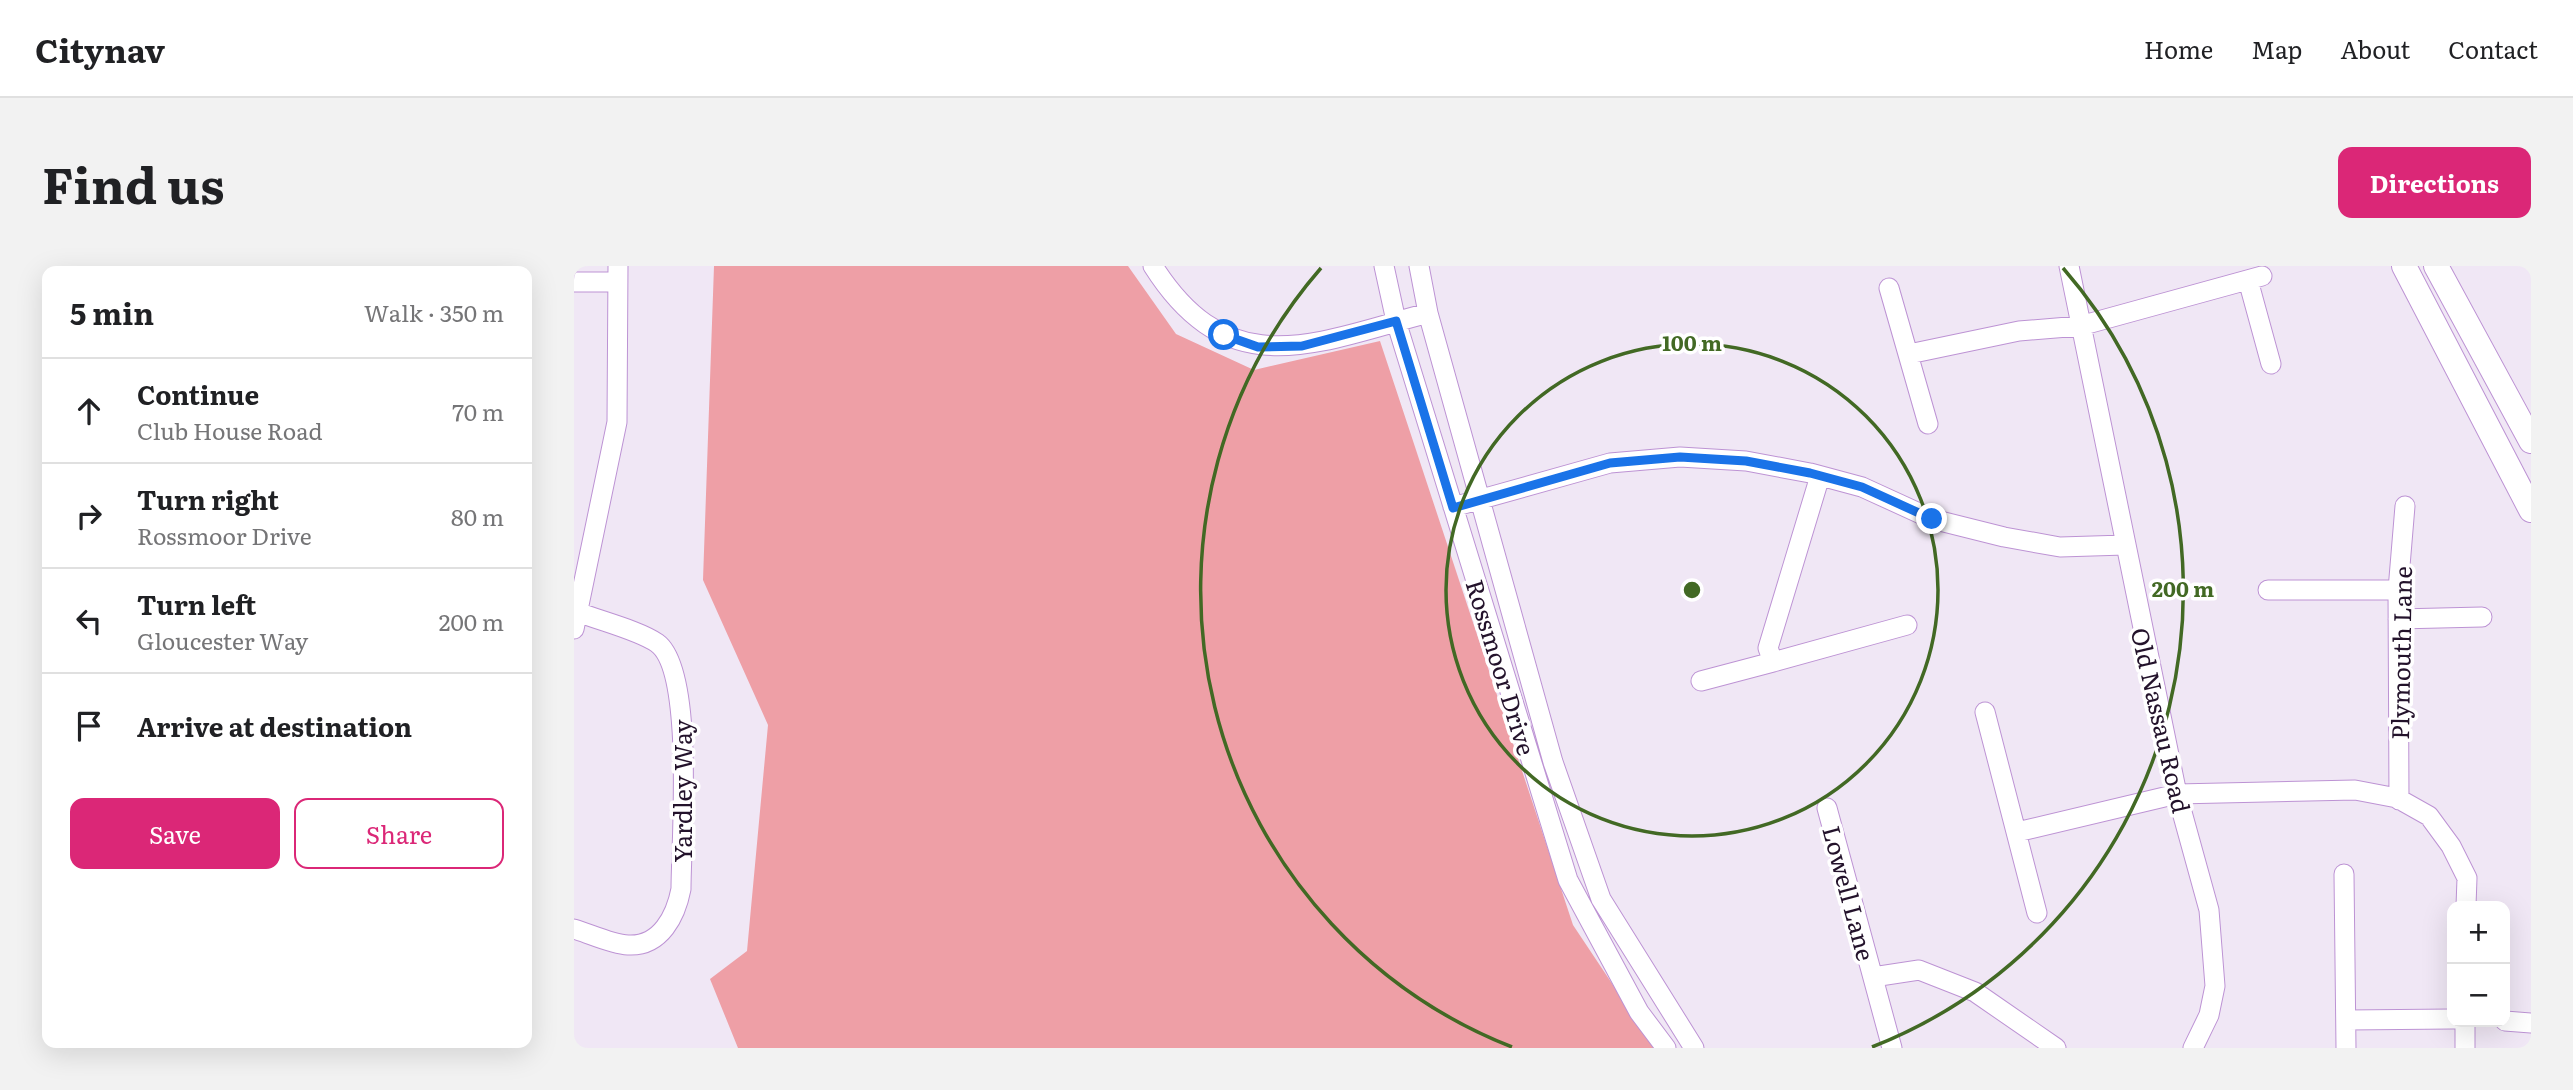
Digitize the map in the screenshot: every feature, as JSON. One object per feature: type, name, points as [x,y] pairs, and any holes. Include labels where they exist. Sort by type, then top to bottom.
[{"type":"main road","points":[[2404,266],[2531,510]]},
{"type":"main road","points":[[2436,266],[2531,441]]},
{"type":"street","points":[[1153,266],[1168,289],[1194,317],[1224,335],[1258,347],[1302,346],[1428,313]]},
{"type":"street","name":"Rossmoor Drive","points":[[1384,266],[1396,321],[1567,880],[1639,1012],[1666,1048]]},
{"type":"street","name":"Rossmoor Drive","points":[[1419,266],[1428,313],[1482,499],[1553,762],[1601,899],[1694,1048]]},
{"type":"street","name":"Old Nassau Road","points":[[2069,266],[2177,794],[2209,910],[2215,986],[2208,1014],[2193,1048]]},
{"type":"street","points":[[574,282],[618,274],[617,422],[576,621]]},
{"type":"street","points":[[1909,354],[2019,331],[2080,326],[2255,278],[2271,364]]},
{"type":"street","points":[[1889,288],[1928,425]]},
{"type":"street","points":[[1453,508],[1610,463],[1680,457],[1746,461],[1820,476],[1862,487],[1932,519],[2004,537],[2060,547],[2125,545]]},
{"type":"street","points":[[1770,655],[1820,476]]},
{"type":"street","name":"Plymouth Lane","points":[[2399,800],[2398,590],[2405,506]]},
{"type":"street","points":[[2268,590],[2398,590]]},
{"type":"street","points":[[2398,619],[2482,617]]},
{"type":"street","name":"Yardley Way","points":[[574,929],[629,945],[647,941],[667,927],[677,913],[681,889],[683,743],[683,717],[675,673],[667,653],[657,643],[576,621]]},
{"type":"street","points":[[1701,681],[1770,655],[1907,625]]},
{"type":"street","points":[[1985,712],[2037,912]]},
{"type":"street","points":[[2017,832],[2177,794],[2355,790],[2399,800],[2429,817],[2451,846],[2467,878],[2466,901]]},
{"type":"street","name":"Lowell Lane","points":[[1827,808],[1892,1048]]},
{"type":"street","points":[[2344,874],[2346,1048]]},
{"type":"street","name":"Lowell Lane","points":[[1873,977],[1919,970],[1975,992],[2056,1048]]},
{"type":"street","points":[[2347,1020],[2447,1019]]},
{"type":"street","points":[[2510,1021],[2531,1023]]},
{"type":"street","points":[[2465,1027],[2465,1048]]},
{"type":"shaded area","points":[[714,266],[1128,266],[1176,334],[1254,370],[1380,341],[1573,925],[1655,1048],[738,1048],[710,979],[747,951],[768,725],[703,580]]},
{"type":"route","points":[[1224,335],[1258,347],[1302,346],[1396,321],[1453,508],[1610,463],[1680,457],[1746,461],[1810,473],[1862,487],[1932,519]]}]
